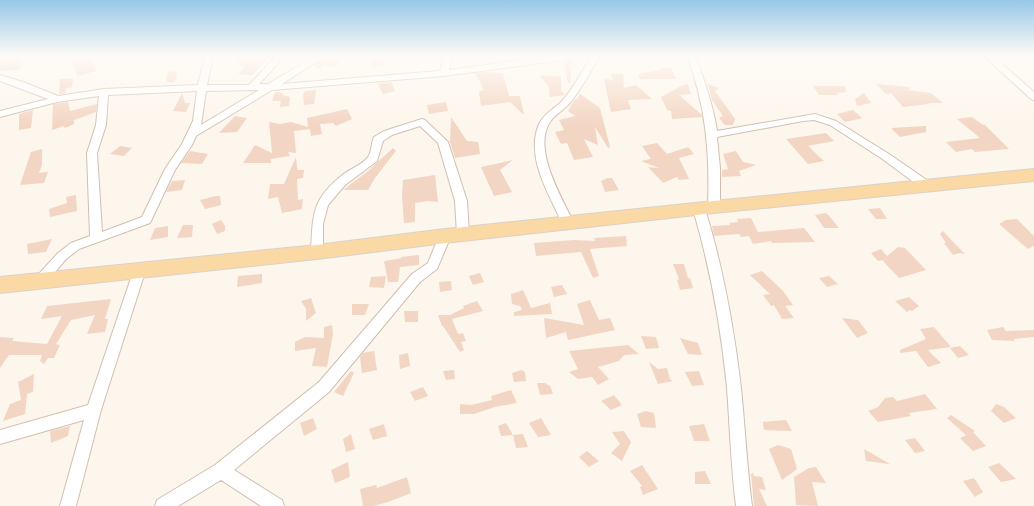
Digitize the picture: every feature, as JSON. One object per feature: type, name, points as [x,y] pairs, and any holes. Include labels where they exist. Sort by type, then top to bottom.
[{"type":"main road","points":[[0,285],[140,269],[317,252],[454,235],[706,208],[1034,175]]},
{"type":"street","points":[[5,80],[56,99]]},
{"type":"street","points":[[41,280],[62,256],[75,246],[146,220],[170,169],[193,134],[198,121],[204,80]]},
{"type":"street","points":[[252,88],[260,80]]},
{"type":"street","points":[[193,134],[281,80]]},
{"type":"street","points":[[0,114],[56,99],[104,92],[202,88],[267,88],[360,80]]},
{"type":"street","points":[[568,223],[539,153],[544,124],[565,103],[580,80]]},
{"type":"street","points":[[701,80],[707,100],[715,170],[706,208],[734,389],[739,469],[744,506]]},
{"type":"street","points":[[1015,80],[1034,96]]},
{"type":"street","points":[[96,238],[92,153],[100,125],[104,92]]},
{"type":"street","points":[[712,135],[814,117],[833,123],[885,156],[927,186]]},
{"type":"street","points":[[163,506],[221,471],[324,388],[418,275],[433,266],[454,235],[460,195],[443,142],[422,122],[388,133],[378,139],[373,159],[336,186],[326,201],[319,215],[317,252]]},
{"type":"street","points":[[68,506],[94,410],[140,269]]},
{"type":"street","points":[[0,438],[94,410]]},
{"type":"street","points":[[221,471],[276,506]]},
{"type":"building","points":[[60,80],[73,80],[72,87],[65,89],[66,93],[59,94]]},
{"type":"building","points":[[166,80],[175,80],[174,82],[166,82]]},
{"type":"building","points":[[479,80],[505,80],[509,96],[520,96],[524,115],[510,102],[481,106],[479,92],[484,90]]},
{"type":"building","points":[[543,80],[561,80],[561,90],[565,95],[550,97],[549,87]]},
{"type":"building","points":[[604,80],[623,80],[624,88],[636,85],[652,99],[628,100],[631,109],[611,112]]},
{"type":"building","points":[[391,82],[395,91],[383,94],[378,84]]},
{"type":"building","points":[[688,84],[691,94],[679,95],[701,114],[702,117],[672,119],[671,111],[667,110],[661,97],[683,85]]},
{"type":"building","points":[[708,84],[719,88],[715,91],[735,119],[733,125],[725,125],[719,118],[723,116],[712,100]]},
{"type":"building","points":[[876,84],[909,87],[910,89],[907,90],[931,93],[943,103],[928,103],[929,104],[903,107],[891,93],[886,94]]},
{"type":"building","points":[[813,86],[845,86],[846,92],[837,93],[838,95],[819,95]]},
{"type":"building","points":[[316,90],[314,104],[304,105],[303,94],[305,91]]},
{"type":"building","points":[[275,92],[282,93],[283,95],[290,97],[289,106],[280,107],[281,101],[272,101]]},
{"type":"building","points":[[182,93],[185,103],[190,103],[186,112],[173,111]]},
{"type":"building","points":[[864,93],[871,103],[857,106],[855,99]]},
{"type":"building","points":[[580,94],[600,108],[610,147],[608,148],[595,127],[598,145],[584,139],[593,157],[574,160],[567,143],[561,144],[555,132],[564,130],[559,120],[575,116],[568,111],[575,99],[577,99]]},
{"type":"building","points":[[68,102],[70,111],[97,104],[96,112],[74,120],[74,124],[65,128],[64,126],[52,130],[53,104]]},
{"type":"building","points":[[446,102],[448,111],[429,114],[427,105]]},
{"type":"building","points":[[347,109],[352,119],[336,126],[333,123],[320,124],[322,134],[311,136],[310,129],[294,131],[296,153],[288,152],[290,156],[271,159],[271,163],[243,163],[255,145],[272,153],[269,122],[280,124],[291,122],[308,127],[307,118]]},
{"type":"building","points":[[33,110],[31,128],[19,130],[19,114]]},
{"type":"building","points":[[853,110],[862,118],[845,122],[837,114]]},
{"type":"building","points":[[235,116],[247,118],[237,132],[219,133]]},
{"type":"building","points":[[451,117],[467,141],[478,142],[480,154],[455,158],[450,142]]},
{"type":"building","points":[[972,117],[985,125],[1009,149],[975,152],[972,149],[956,152],[946,142],[980,138],[957,119]]},
{"type":"building","points":[[926,126],[926,132],[900,137],[891,128]]},
{"type":"building","points":[[826,133],[834,141],[808,146],[824,161],[808,164],[786,139]]},
{"type":"building","points":[[657,143],[667,154],[688,147],[694,154],[679,158],[689,179],[679,180],[677,177],[663,183],[648,167],[659,168],[641,161],[651,159],[642,146]]},
{"type":"building","points":[[120,146],[132,148],[124,156],[110,154]]},
{"type":"building","points":[[393,148],[396,151],[375,178],[368,190],[343,190],[368,171]]},
{"type":"building","points":[[42,149],[42,165],[39,173],[48,172],[44,183],[20,185],[31,152]]},
{"type":"building","points":[[190,151],[208,154],[202,164],[181,163]]},
{"type":"building","points":[[736,151],[743,162],[756,165],[739,171],[741,176],[722,177],[722,170],[728,169],[723,154]]},
{"type":"building","points":[[296,157],[298,170],[304,170],[303,178],[297,179],[298,200],[303,199],[302,209],[282,213],[278,197],[268,199],[270,184],[284,184]]},
{"type":"building","points":[[513,160],[500,170],[512,192],[494,196],[481,167]]},
{"type":"building","points":[[435,175],[438,202],[428,201],[415,203],[415,222],[404,223],[402,196],[403,180]]},
{"type":"building","points":[[607,178],[612,178],[619,190],[605,192],[601,181]]},
{"type":"building","points":[[185,180],[182,190],[166,192],[172,181]]},
{"type":"building","points":[[76,195],[77,211],[50,217],[49,209],[67,203],[66,197]]},
{"type":"building","points":[[220,196],[221,205],[205,209],[200,200]]},
{"type":"building","points":[[880,208],[887,219],[876,219],[868,209]]},
{"type":"building","points":[[826,213],[839,228],[824,228],[815,215]]},
{"type":"building","points":[[751,218],[758,232],[804,228],[815,242],[772,243],[771,241],[753,244],[749,236],[741,237],[739,234],[714,236],[712,226],[730,225],[729,223],[738,222],[737,219]]},
{"type":"building","points":[[1017,219],[1034,236],[1034,246],[1028,249],[999,224],[1006,220]]},
{"type":"building","points":[[221,220],[225,226],[225,231],[217,234],[212,224]]},
{"type":"building","points":[[183,225],[193,225],[192,237],[177,238]]},
{"type":"building","points":[[168,226],[168,237],[150,240],[155,228]]},
{"type":"building","points":[[943,231],[965,254],[960,253],[953,255],[944,243],[946,243],[940,234]]},
{"type":"building","points":[[626,236],[627,246],[590,249],[599,276],[593,278],[581,252],[536,256],[534,243],[574,240],[595,241],[594,238]]},
{"type":"building","points":[[52,239],[46,252],[28,254],[27,244]]},
{"type":"building","points":[[898,247],[905,248],[926,270],[899,278],[883,261],[884,260],[878,261],[871,253],[881,249],[887,256]]},
{"type":"building","points":[[419,255],[419,265],[400,267],[398,282],[388,282],[384,261]]},
{"type":"building","points":[[673,264],[684,264],[693,288],[680,290],[677,280],[679,279]]},
{"type":"building","points":[[762,271],[783,291],[793,305],[785,306],[794,318],[782,319],[774,305],[771,306],[763,295],[770,294],[750,275]]},
{"type":"building","points":[[480,273],[484,282],[473,285],[469,276]]},
{"type":"building","points":[[262,274],[262,283],[237,287],[238,276]]},
{"type":"building","points":[[386,276],[384,288],[369,287],[371,277]]},
{"type":"building","points":[[829,276],[838,284],[827,287],[819,278]]},
{"type":"building","points":[[451,281],[452,290],[440,292],[439,282]]},
{"type":"building","points":[[562,285],[567,294],[554,297],[551,287]]},
{"type":"building","points":[[523,290],[531,308],[550,303],[552,314],[514,316],[514,312],[522,310],[520,306],[512,304],[511,294]]},
{"type":"building","points":[[909,297],[919,306],[912,311],[910,310],[907,312],[895,301]]},
{"type":"building","points":[[311,298],[316,313],[306,321],[306,309],[301,301]]},
{"type":"building","points":[[111,299],[105,319],[108,319],[105,332],[87,334],[95,315],[71,320],[56,344],[60,345],[54,358],[48,358],[44,364],[40,361],[42,355],[9,355],[0,368],[0,337],[14,338],[12,341],[47,344],[62,316],[41,319],[47,306]]},
{"type":"building","points":[[590,300],[599,320],[610,318],[615,330],[568,340],[566,332],[546,338],[544,318],[584,325],[577,304]]},
{"type":"building","points":[[477,301],[483,311],[452,319],[458,334],[463,333],[466,341],[461,342],[464,350],[460,352],[442,326],[438,315],[450,315],[464,308],[463,306]]},
{"type":"building","points":[[352,304],[369,304],[365,315],[352,315]]},
{"type":"building","points":[[404,311],[418,311],[418,322],[405,322]]},
{"type":"building","points":[[842,318],[858,320],[868,333],[857,338]]},
{"type":"building","points":[[332,325],[333,334],[327,367],[312,366],[316,348],[295,351],[295,342],[305,337],[324,338],[324,327]]},
{"type":"building","points":[[934,327],[951,347],[928,350],[941,363],[928,367],[916,351],[900,353],[900,350],[926,339],[920,329]]},
{"type":"building","points":[[1003,327],[1006,331],[1034,330],[1034,337],[1013,339],[1015,341],[992,340],[987,330]]},
{"type":"building","points":[[641,336],[656,337],[659,348],[646,349]]},
{"type":"building","points":[[680,338],[698,343],[702,355],[688,354]]},
{"type":"building","points":[[628,345],[639,354],[624,355],[619,361],[598,367],[609,379],[598,385],[592,377],[578,379],[569,372],[578,369],[569,351]]},
{"type":"building","points":[[960,346],[969,355],[958,358],[950,348]]},
{"type":"building","points":[[374,351],[377,370],[362,373],[360,357],[363,353]]},
{"type":"building","points":[[408,353],[410,366],[400,369],[399,355]]},
{"type":"building","points":[[649,362],[658,369],[667,368],[670,379],[673,381],[658,384]]},
{"type":"building","points":[[454,370],[455,379],[446,380],[443,371]]},
{"type":"building","points":[[521,370],[525,372],[526,381],[514,382],[512,373]]},
{"type":"building","points":[[351,371],[354,373],[343,396],[334,392]]},
{"type":"building","points":[[699,371],[704,385],[692,386],[685,372]]},
{"type":"building","points":[[34,374],[33,392],[27,394],[25,414],[3,421],[10,404],[21,400],[18,382]]},
{"type":"building","points":[[537,383],[545,383],[550,386],[553,394],[540,395]]},
{"type":"building","points":[[423,387],[428,396],[415,401],[410,392]]},
{"type":"building","points":[[511,390],[517,403],[495,407],[474,414],[460,414],[460,404],[471,405],[492,400],[491,396]]},
{"type":"building","points":[[925,394],[937,409],[909,413],[911,416],[878,422],[868,411],[878,407],[885,398],[893,397],[897,401]]},
{"type":"building","points":[[614,395],[622,405],[611,410],[601,401]]},
{"type":"building","points":[[996,404],[1004,407],[1016,418],[1004,423],[991,411]]},
{"type":"building","points":[[646,411],[654,413],[656,428],[641,427],[637,414]]},
{"type":"building","points":[[951,415],[975,431],[966,435],[947,418]]},
{"type":"building","points":[[313,418],[317,429],[304,436],[300,423]]},
{"type":"building","points":[[541,418],[551,435],[538,437],[529,423]]},
{"type":"building","points":[[786,420],[792,431],[764,430],[763,422]]},
{"type":"building","points":[[506,423],[513,435],[501,436],[498,426]]},
{"type":"building","points":[[384,424],[387,436],[373,440],[369,429]]},
{"type":"building","points":[[704,424],[710,441],[694,441],[689,426]]},
{"type":"building","points":[[70,426],[68,436],[51,443],[50,431]]},
{"type":"building","points":[[624,431],[631,442],[622,461],[611,453],[620,444],[612,432]]},
{"type":"building","points":[[973,432],[986,446],[973,451],[960,438]]},
{"type":"building","points":[[351,434],[355,449],[346,452],[343,439]]},
{"type":"building","points":[[523,434],[528,447],[516,448],[513,435]]},
{"type":"building","points":[[915,438],[925,451],[915,453],[905,440]]},
{"type":"building","points":[[778,445],[791,449],[797,469],[782,480],[769,449]]},
{"type":"building","points":[[864,449],[890,464],[866,461]]},
{"type":"building","points":[[587,451],[599,461],[589,467],[579,457]]},
{"type":"building","points":[[348,462],[350,477],[335,483],[331,470]]},
{"type":"building","points":[[999,463],[1016,479],[1001,482],[988,467]]},
{"type":"building","points":[[642,465],[658,489],[643,495],[640,487],[642,486],[630,471]]},
{"type":"building","points":[[816,467],[826,483],[812,482],[818,506],[796,505],[794,477],[809,468]]},
{"type":"building","points":[[705,471],[711,484],[695,484],[695,472]]},
{"type":"building","points":[[753,473],[754,476],[762,477],[766,490],[759,489],[767,506],[754,506],[751,474]]},
{"type":"building","points":[[407,477],[411,493],[388,502],[373,506],[363,506],[360,489],[376,485],[377,488]]},
{"type":"building","points":[[974,478],[983,492],[975,497],[963,481]]}]
